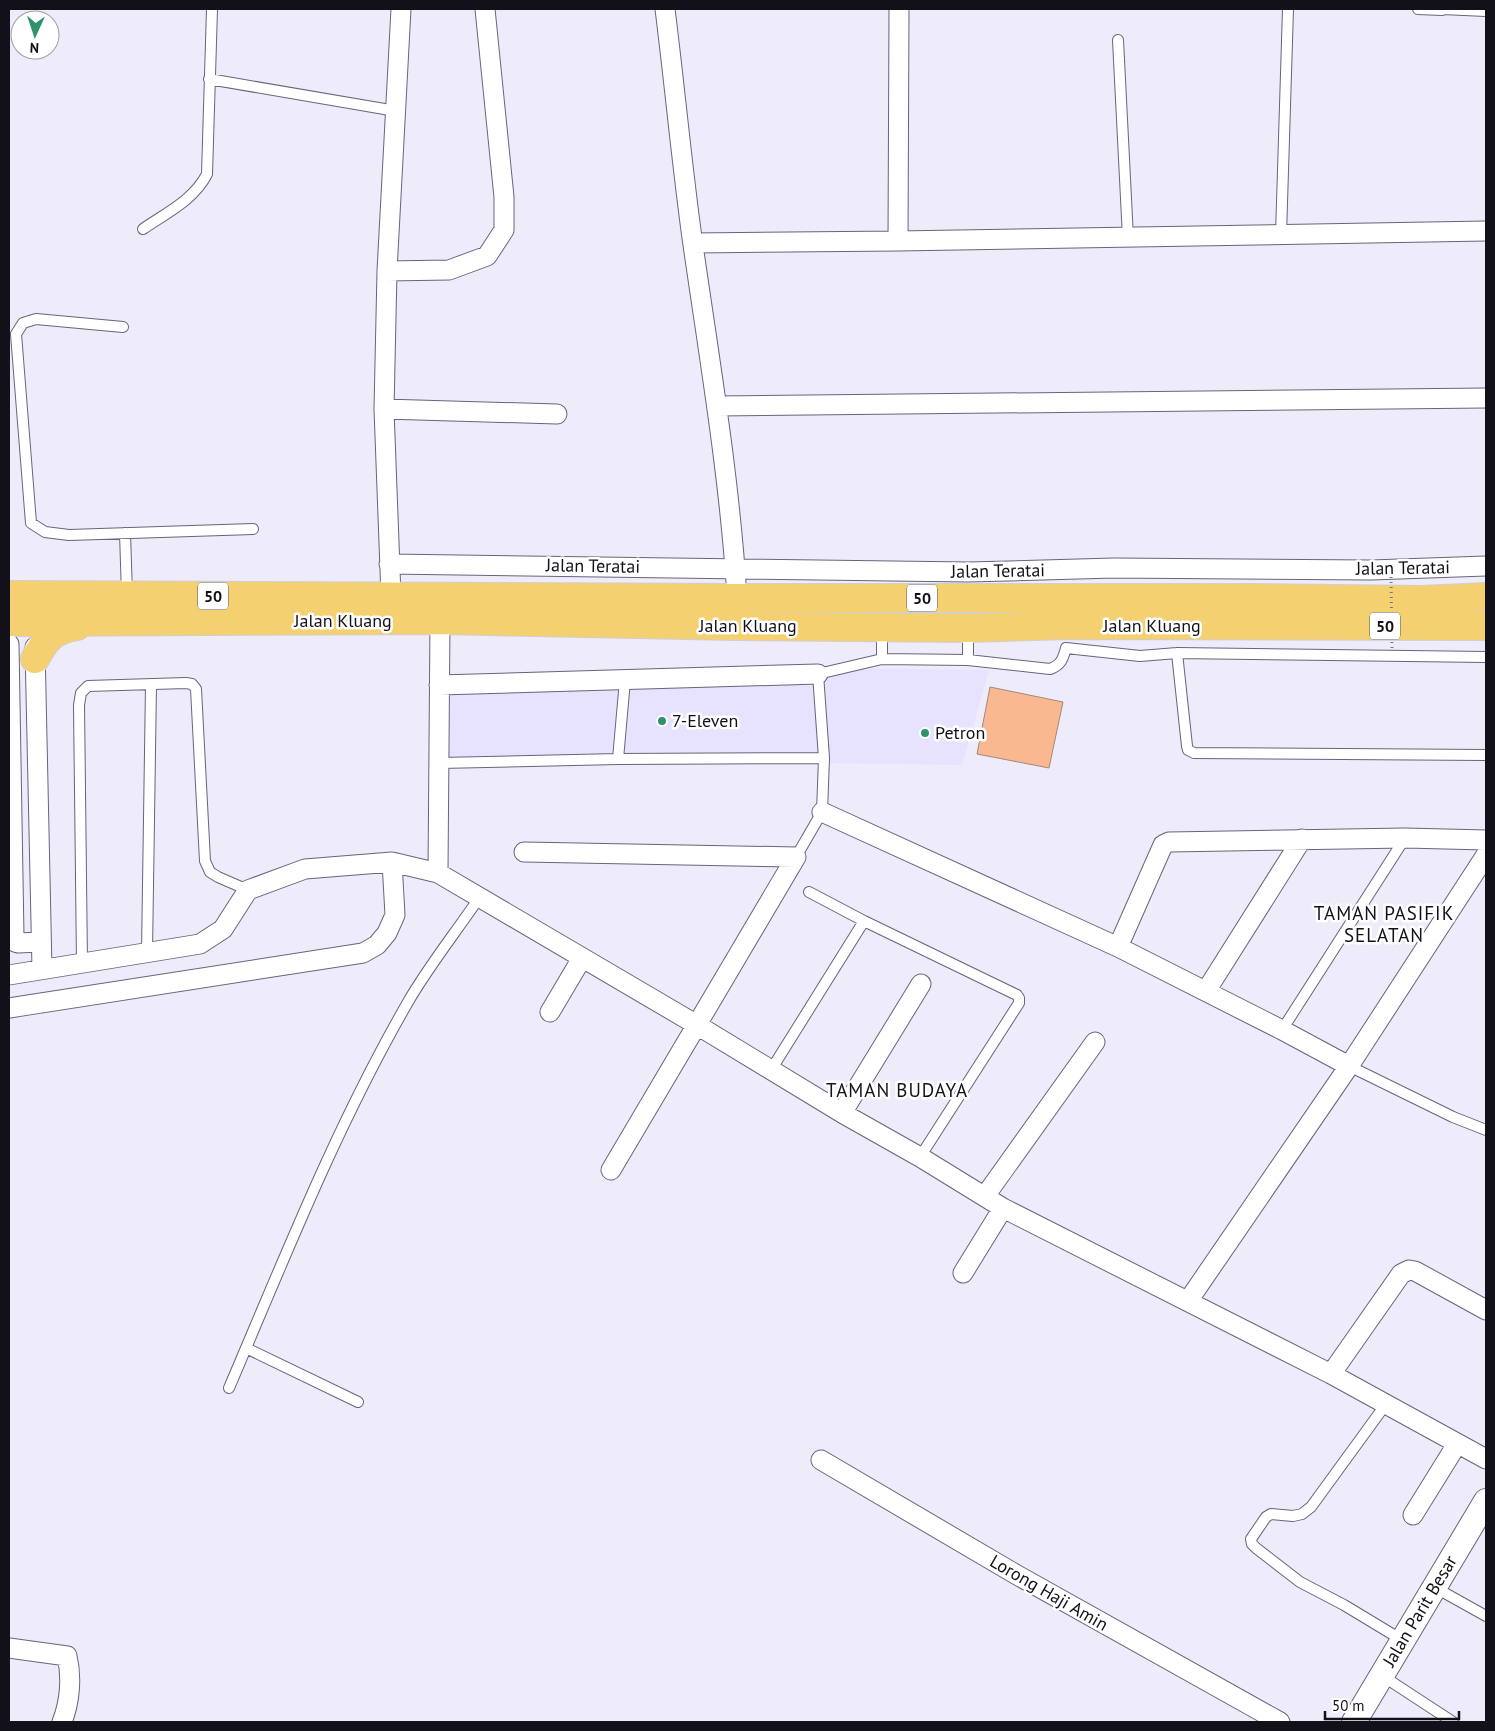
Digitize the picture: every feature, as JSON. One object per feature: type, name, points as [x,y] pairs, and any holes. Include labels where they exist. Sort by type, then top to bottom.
[{"type":"highway","name":"Jalan Kluang","points":[[22,609],[127,596],[737,598],[1115,581],[1252,598],[1422,600],[1486,597]]},
{"type":"highway","name":"Jalan Kluang","points":[[22,609],[96,622],[440,620],[736,626],[882,626],[968,628],[1068,636],[1486,626]]},
{"type":"highway","points":[[35,659],[42,645],[50,636],[64,628],[96,622]]},
{"type":"street","points":[[391,596],[384,409],[387,271],[401,9]]},
{"type":"street","points":[[387,271],[449,270],[487,256],[504,230],[504,196],[485,9]]},
{"type":"street","points":[[665,9],[693,243],[717,406],[737,598]]},
{"type":"street","points":[[898,241],[899,9]]},
{"type":"street","points":[[693,243],[1128,238],[1486,231]]},
{"type":"street","points":[[717,406],[1486,398]]},
{"type":"street","points":[[384,409],[557,414]]},
{"type":"street","name":"Jalan Teratai","points":[[389,564],[968,572],[1115,581],[1486,566]]},
{"type":"street","points":[[22,609],[35,659],[42,970]]},
{"type":"street","points":[[438,873],[440,620]]},
{"type":"street","points":[[9,644],[11,914],[15,942],[40,942]]},
{"type":"street","points":[[439,684],[818,674]]},
{"type":"street","points":[[822,812],[1118,948],[1282,1030],[1349,1066]]},
{"type":"street","points":[[1118,948],[1163,845],[1169,842],[1405,838],[1486,840]]},
{"type":"street","points":[[1206,992],[1302,840]]},
{"type":"street","points":[[524,852],[796,857],[611,1170]]},
{"type":"street","points":[[1188,1301],[1349,1066],[1486,854]]},
{"type":"street","points":[[9,1008],[363,954],[377,945],[387,932],[395,915],[392,862]]},
{"type":"street","points":[[9,975],[200,944],[223,929],[248,890],[305,869],[392,862],[438,873],[697,1025],[842,1113],[920,1157],[1003,1208],[1331,1374],[1486,1459]]},
{"type":"street","points":[[550,1012],[582,958]]},
{"type":"street","points":[[842,1113],[921,984]]},
{"type":"street","points":[[985,1196],[1096,1042]]},
{"type":"street","points":[[963,1273],[1003,1208]]},
{"type":"street","points":[[1331,1374],[1401,1274],[1409,1270],[1416,1271],[1486,1310]]},
{"type":"street","points":[[1413,1515],[1457,1444]]},
{"type":"street","name":"Lorong Haji Amin","points":[[821,1460],[1017,1575],[1280,1722]]},
{"type":"street","name":"Jalan Parit Besar","points":[[1354,1722],[1390,1680],[1402,1640],[1486,1501]]},
{"type":"street","points":[[9,1648],[67,1656],[70,1670],[66,1710],[62,1722]]},
{"type":"lane","points":[[143,229],[192,196],[207,174],[212,9]]},
{"type":"lane","points":[[1281,235],[1288,9]]},
{"type":"lane","points":[[1418,9],[1486,11]]},
{"type":"lane","points":[[1118,40],[1128,238]]},
{"type":"lane","points":[[209,79],[396,111]]},
{"type":"lane","points":[[124,327],[36,319],[23,323],[16,334],[31,523],[45,532],[69,535],[253,529]]},
{"type":"lane","points":[[125,533],[127,596]]},
{"type":"lane","points":[[882,626],[882,659]]},
{"type":"lane","points":[[968,628],[968,660]]},
{"type":"lane","points":[[1100,635],[1111,653]]},
{"type":"lane","points":[[796,857],[822,812],[824,758],[818,674],[882,659],[968,660],[1050,669],[1062,661],[1068,636],[1111,653],[1140,656],[1177,653],[1486,657]]},
{"type":"lane","points":[[1177,653],[1187,746],[1188,750],[1194,753],[1486,755]]},
{"type":"lane","points":[[618,759],[625,680]]},
{"type":"lane","points":[[82,963],[79,705],[81,693],[88,686],[186,683],[192,684],[196,689],[205,861],[210,872],[248,890]]},
{"type":"lane","points":[[147,953],[151,685]]},
{"type":"lane","points":[[439,763],[618,759],[824,758]]},
{"type":"lane","points":[[1282,1030],[1405,838]]},
{"type":"lane","points":[[809,892],[864,921],[1017,994],[1019,998],[1019,1003],[920,1157]]},
{"type":"lane","points":[[229,1388],[318,1178],[373,1067],[409,1000],[479,898]]},
{"type":"lane","points":[[772,1070],[864,921]]},
{"type":"lane","points":[[1349,1066],[1453,1117],[1486,1130]]},
{"type":"lane","points":[[246,1348],[358,1402]]},
{"type":"lane","points":[[1386,1404],[1311,1507],[1302,1514],[1294,1516],[1271,1514],[1266,1517],[1251,1539],[1252,1544],[1256,1548],[1300,1582],[1344,1604],[1402,1640]]},
{"type":"lane","points":[[1434,1587],[1486,1616]]},
{"type":"lane","points":[[1390,1680],[1453,1722]]},
{"type":"path","points":[[1392,577],[1392,651]]},
{"type":"shaded area","points":[[819,668],[989,670],[962,765],[828,763],[433,766],[432,677]]},
{"type":"building","points":[[990,687],[1063,702],[1049,768],[977,754]]},
{"type":"place","name":"7-Eleven","points":[[662,721]]},
{"type":"place","name":"Petron","points":[[925,733]]},
{"type":"district","name":"TAMAN PASIFIK SELATAN","points":[[1384,924]]},
{"type":"district","name":"TAMAN BUDAYA","points":[[897,1090]]}]
